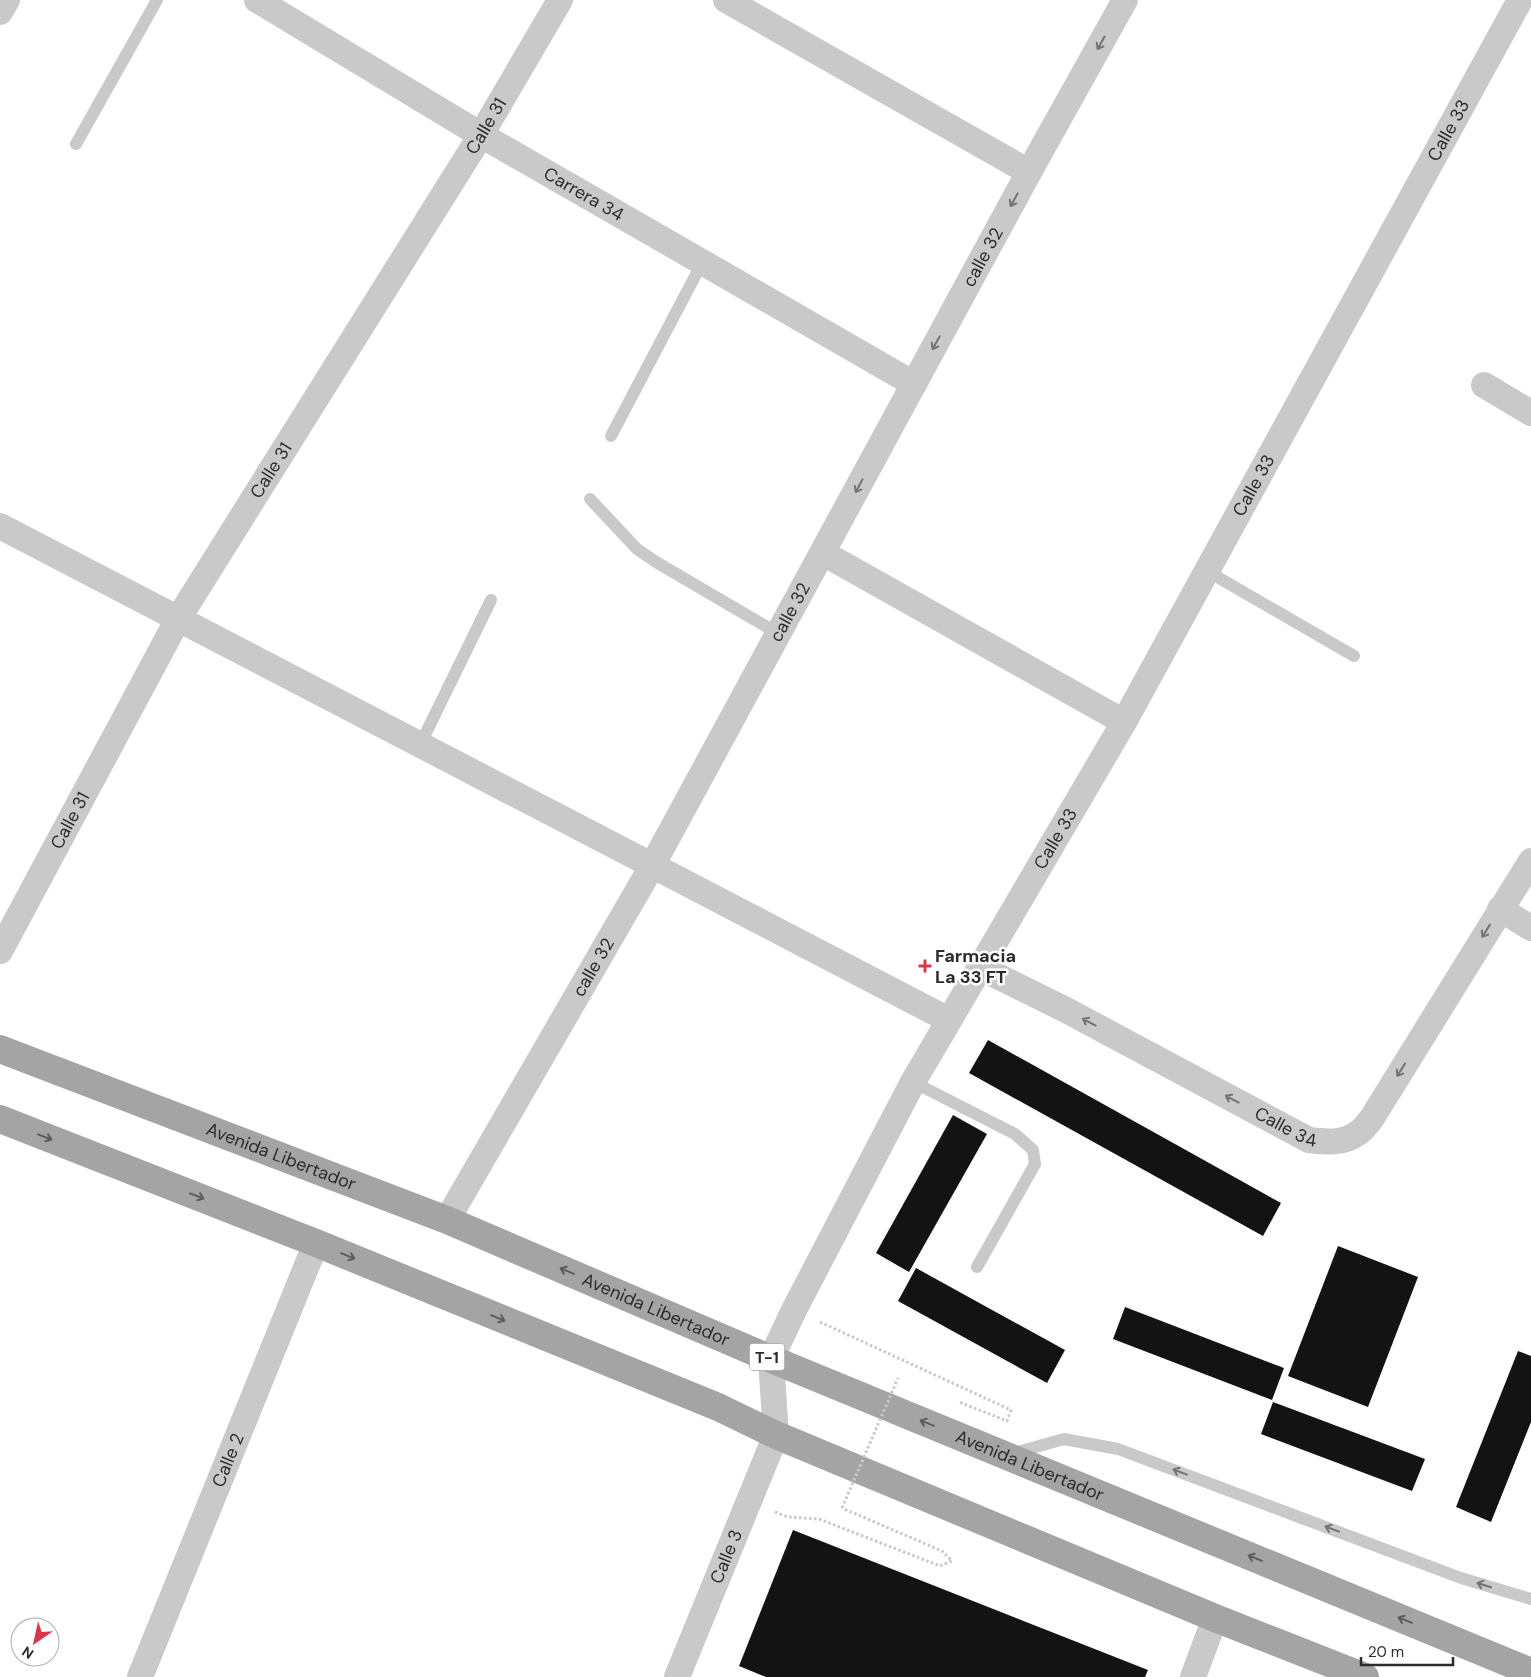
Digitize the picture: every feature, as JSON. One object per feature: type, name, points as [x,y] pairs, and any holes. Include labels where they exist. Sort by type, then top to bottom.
[{"type":"main road","name":"Avenida Libertador","points":[[0,1049],[447,1220],[771,1359],[1531,1672]]},
{"type":"main road","points":[[0,1119],[316,1243],[718,1407],[776,1435],[1215,1618],[1365,1677]]},
{"type":"street","points":[[0,12],[7,0]]},
{"type":"street","name":"Carrera 34","points":[[257,0],[481,135],[914,384]]},
{"type":"street","name":"Calle 31","points":[[0,951],[178,618],[481,135],[560,0]]},
{"type":"street","points":[[726,0],[1029,172]]},
{"type":"street","name":"calle 32","points":[[447,1220],[652,866],[1029,172],[1125,0]]},
{"type":"street","name":"Calle 33","points":[[771,1359],[794,1310],[913,1082],[1124,722],[1520,0]]},
{"type":"street","points":[[1484,385],[1531,413]]},
{"type":"street","points":[[0,526],[949,1020]]},
{"type":"street","points":[[823,553],[1124,722]]},
{"type":"street","name":"Calle 34","points":[[980,968],[1066,1010],[1310,1140],[1329,1142],[1342,1140],[1358,1134],[1372,1118],[1531,861]]},
{"type":"street","points":[[1500,909],[1531,928]]},
{"type":"street","name":"Calle 2","points":[[140,1677],[316,1243]]},
{"type":"street","points":[[771,1359],[776,1435]]},
{"type":"street","name":"Calle 3","points":[[677,1677],[776,1435]]},
{"type":"street","points":[[1193,1677],[1215,1618]]},
{"type":"lane","points":[[76,144],[157,0]]},
{"type":"lane","points":[[610,436],[702,263]]},
{"type":"lane","points":[[590,499],[637,549],[779,634]]},
{"type":"lane","points":[[1207,571],[1354,656]]},
{"type":"lane","points":[[420,745],[491,600]]},
{"type":"lane","points":[[913,1082],[1014,1134],[1033,1150],[1035,1164],[977,1267]]},
{"type":"lane","points":[[1006,1456],[1064,1439],[1118,1449],[1461,1578],[1531,1599]]},
{"type":"path","points":[[794,1310],[1011,1410],[1007,1421],[953,1399]]},
{"type":"path","points":[[772,1511],[788,1516],[819,1518],[940,1566],[952,1561],[942,1551],[842,1508],[898,1378]]},
{"type":"building","points":[[988,1040],[1281,1203],[1263,1236],[969,1073]]},
{"type":"building","points":[[953,1115],[987,1134],[909,1272],[876,1253]]},
{"type":"building","points":[[1338,1246],[1418,1277],[1368,1407],[1288,1376]]},
{"type":"building","points":[[916,1268],[1065,1350],[1047,1383],[898,1301]]},
{"type":"building","points":[[1125,1307],[1284,1368],[1272,1400],[1113,1339]]},
{"type":"building","points":[[1518,1351],[1531,1356],[1531,1422],[1491,1522],[1456,1507]]},
{"type":"building","points":[[1273,1402],[1425,1459],[1412,1491],[1261,1434]]},
{"type":"building","points":[[793,1530],[1148,1670],[1145,1677],[766,1677],[739,1666]]},
{"type":"place","name":"Farmacia La 33 FT","points":[[925,966]]}]
